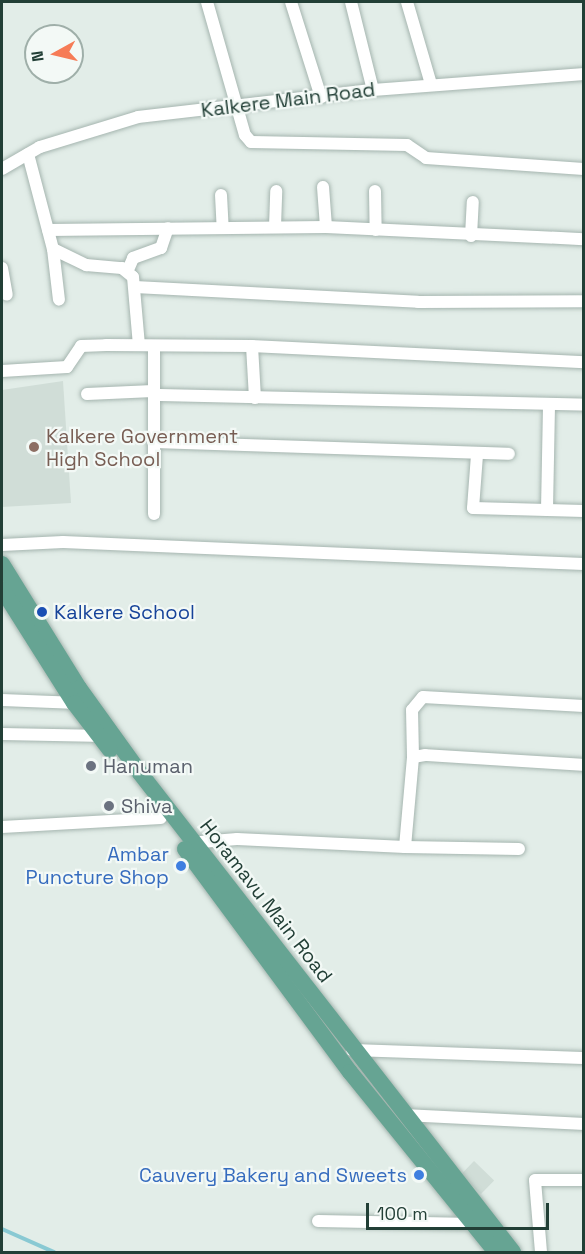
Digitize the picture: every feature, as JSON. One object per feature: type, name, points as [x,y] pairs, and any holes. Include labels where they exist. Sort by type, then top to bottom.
[{"type":"main road","name":"Horamavu Main Road","points":[[2,564],[82,703]]},
{"type":"main road","name":"Horamavu Main Road","points":[[2,589],[82,703],[188,843],[354,1048],[513,1252]]},
{"type":"main road","name":"Horamavu Main Road","points":[[107,736],[161,818],[188,843],[341,1060],[496,1252]]},
{"type":"street","points":[[207,2],[239,107],[245,135],[251,142],[407,145],[426,158],[584,169]]},
{"type":"street","points":[[291,2],[321,97]]},
{"type":"street","points":[[351,2],[373,90]]},
{"type":"street","points":[[407,2],[431,84]]},
{"type":"street","name":"Kalkere Main Road","points":[[2,169],[28,154],[138,117],[431,84],[584,74]]},
{"type":"street","points":[[28,154],[48,230],[59,300]]},
{"type":"street","points":[[323,187],[326,227]]},
{"type":"street","points":[[275,227],[276,191]]},
{"type":"street","points":[[375,191],[376,230]]},
{"type":"street","points":[[221,195],[223,228]]},
{"type":"street","points":[[471,236],[473,202]]},
{"type":"street","points":[[48,230],[326,227],[471,236],[584,239]]},
{"type":"street","points":[[139,345],[135,288],[128,270],[133,258],[162,248],[168,228]]},
{"type":"street","points":[[52,249],[86,265],[128,270]]},
{"type":"street","points":[[2,268],[7,295]]},
{"type":"street","points":[[135,288],[418,302],[584,301]]},
{"type":"street","points":[[2,371],[67,367],[81,346],[139,345],[154,348],[252,346],[584,362]]},
{"type":"street","points":[[252,346],[255,398]]},
{"type":"street","points":[[154,348],[154,514]]},
{"type":"street","points":[[87,394],[154,393],[255,398],[584,405]]},
{"type":"street","points":[[547,510],[549,404]]},
{"type":"street","points":[[153,442],[477,455],[509,454]]},
{"type":"street","points":[[477,455],[473,508],[584,511]]},
{"type":"street","points":[[2,545],[63,542],[584,564]]},
{"type":"street","points":[[405,847],[413,757],[412,710],[423,697],[584,706]]},
{"type":"street","points":[[2,700],[82,703]]},
{"type":"street","points":[[2,734],[107,736]]},
{"type":"street","points":[[413,757],[425,755],[584,765]]},
{"type":"street","points":[[2,827],[161,818]]},
{"type":"street","points":[[188,843],[519,849]]},
{"type":"street","points":[[341,1060],[354,1048],[584,1058]]},
{"type":"street","points":[[405,1115],[584,1124]]},
{"type":"street","points":[[541,1252],[535,1180],[584,1180]]},
{"type":"street","points":[[318,1221],[473,1224]]},
{"type":"shaded area","name":"Kalkere Government High School","points":[[63,381],[71,503],[2,507],[2,390]]},
{"type":"shaded area","points":[[474,1161],[494,1180],[481,1194],[461,1175]]},
{"type":"waterway","points":[[2,1229],[54,1252]]},
{"type":"place","name":"Kalkere Government High School","points":[[34,447]]},
{"type":"place","name":"Kalkere School","points":[[42,612]]},
{"type":"place","name":"Hanuman","points":[[91,766]]},
{"type":"place","name":"Shiva","points":[[109,806]]},
{"type":"place","name":"Ambar Puncture Shop","points":[[181,866]]},
{"type":"place","name":"Cauvery Bakery and Sweets","points":[[419,1175]]}]
